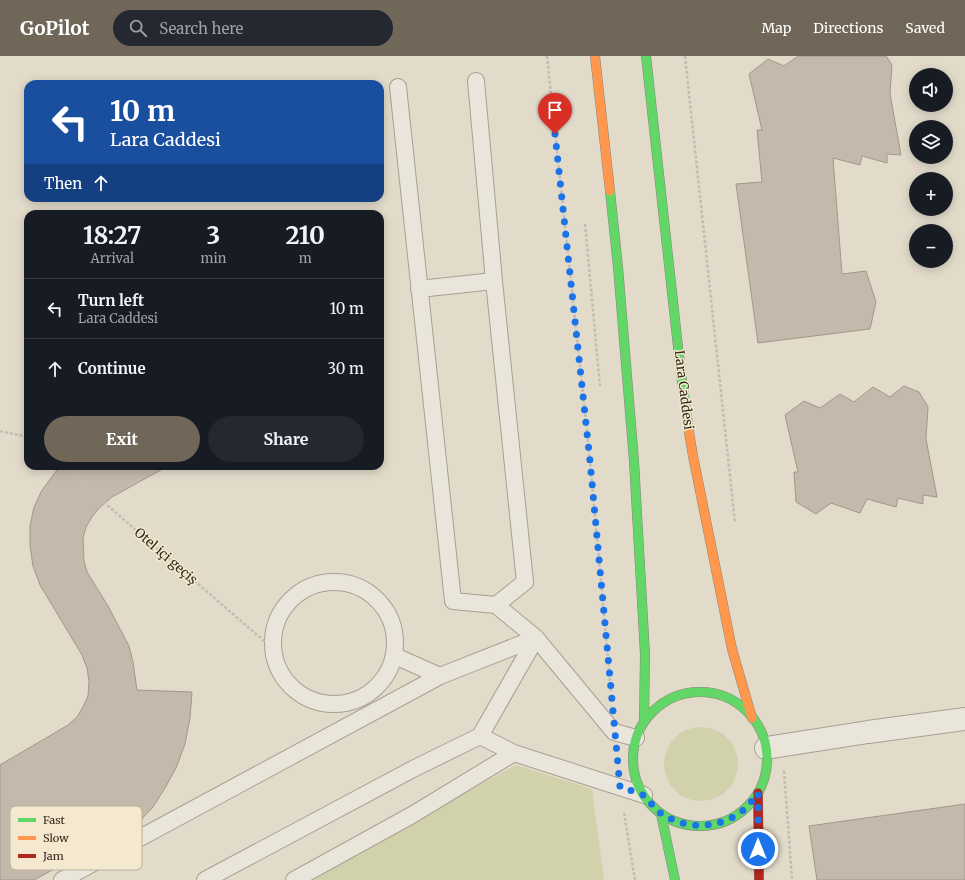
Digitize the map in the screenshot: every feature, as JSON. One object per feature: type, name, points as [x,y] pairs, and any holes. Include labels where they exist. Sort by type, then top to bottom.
[{"type":"main road","name":"Lara Caddesi","points":[[595,56],[618,267],[634,461],[645,654],[644,722]]},
{"type":"main road","name":"Lara Caddesi","points":[[646,56],[681,374],[693,456],[732,649],[752,718]]},
{"type":"main road","name":"Lara Caddesi","points":[[688,693],[706,693],[724,697],[740,706],[752,718],[758,728],[774,746],[766,763],[764,778],[758,793],[747,807],[732,818],[714,824],[696,826],[678,822],[661,814],[652,806],[637,782],[633,768],[633,753],[636,738],[644,722],[656,709],[671,699],[688,693]]},
{"type":"main road","name":"Lara Caddesi","points":[[758,793],[759,880]]},
{"type":"main road","points":[[661,814],[675,880]]},
{"type":"street","points":[[774,746],[965,719]]},
{"type":"lane","points":[[476,81],[494,281],[525,582],[496,605]]},
{"type":"lane","points":[[398,87],[452,601],[496,605],[536,638],[614,732],[636,738]]},
{"type":"lane","points":[[419,289],[494,281]]},
{"type":"lane","points":[[338,580],[371,592],[393,621],[395,656],[378,687],[347,704],[312,701],[306,697],[284,680],[271,647],[279,612],[304,588],[338,580]]},
{"type":"lane","points":[[142,837],[440,676],[536,638]]},
{"type":"lane","points":[[205,880],[413,769],[480,736],[536,638]]},
{"type":"lane","points":[[395,656],[440,676]]},
{"type":"lane","points":[[480,736],[514,753],[644,795]]},
{"type":"lane","points":[[294,880],[412,815],[514,753]]},
{"type":"lane","points":[[62,880],[81,870]]},
{"type":"path","points":[[547,56],[590,469],[614,732]]},
{"type":"path","points":[[685,56],[735,528]]},
{"type":"path","points":[[0,431],[24,436]]},
{"type":"path","name":"Otel içi geçiş","points":[[67,470],[271,647]]},
{"type":"path","points":[[774,746],[792,880]]},
{"type":"path","points":[[620,787],[635,880]]},
{"type":"green space","points":[[701,727],[715,730],[727,738],[735,750],[738,764],[735,778],[727,790],[715,798],[701,801],[687,798],[675,790],[667,778],[664,764],[667,750],[675,738],[687,730]]},
{"type":"green space","points":[[516,765],[592,789],[604,880],[304,880]]},
{"type":"building","points":[[798,56],[886,56],[892,65],[890,94],[901,155],[887,154],[887,163],[862,156],[860,165],[833,158],[842,274],[866,271],[876,302],[870,329],[758,343],[736,184],[762,182],[757,130],[762,130],[749,74],[768,59],[784,66]]},
{"type":"building","points":[[904,386],[919,392],[928,407],[926,439],[937,497],[923,495],[923,504],[898,498],[896,507],[867,499],[860,513],[831,503],[816,514],[796,502],[794,472],[798,472],[785,415],[804,401],[820,408],[840,394],[854,402],[873,387],[890,397]]},
{"type":"building","points":[[57,470],[161,470],[112,497],[99,508],[86,527],[83,538],[84,561],[87,572],[108,606],[129,646],[137,690],[192,692],[190,718],[185,744],[176,768],[153,807],[142,819],[142,806],[10,806],[10,870],[52,870],[34,880],[0,880],[0,765],[68,725],[77,717],[88,696],[89,681],[87,668],[82,655],[40,585],[33,566],[30,546],[30,526],[34,507],[42,490]]},
{"type":"building","points":[[965,804],[965,880],[817,880],[809,826]]},
{"type":"traffic: fast","points":[[646,56],[681,374],[689,432]]},
{"type":"traffic: fast","points":[[610,191],[618,267],[634,461],[645,654],[644,722]]},
{"type":"traffic: fast","points":[[700,692],[719,695],[731,700],[747,712],[759,728],[764,740],[767,759],[764,778],[759,790],[747,806],[731,818],[719,823],[700,826],[681,823],[669,818],[653,806],[641,790],[636,778],[633,759],[636,740],[641,728],[653,712],[669,700],[681,695],[700,692]]},
{"type":"traffic: fast","points":[[661,814],[675,880]]},
{"type":"traffic: slow","points":[[595,56],[610,191]]},
{"type":"traffic: slow","points":[[689,432],[732,649],[752,718]]},
{"type":"traffic: jam","points":[[758,793],[759,880]]},
{"type":"route","points":[[555,134],[590,461],[620,787],[644,795],[652,806],[661,814],[678,822],[696,826],[714,824],[732,818],[747,807],[758,793],[758,849]]}]
